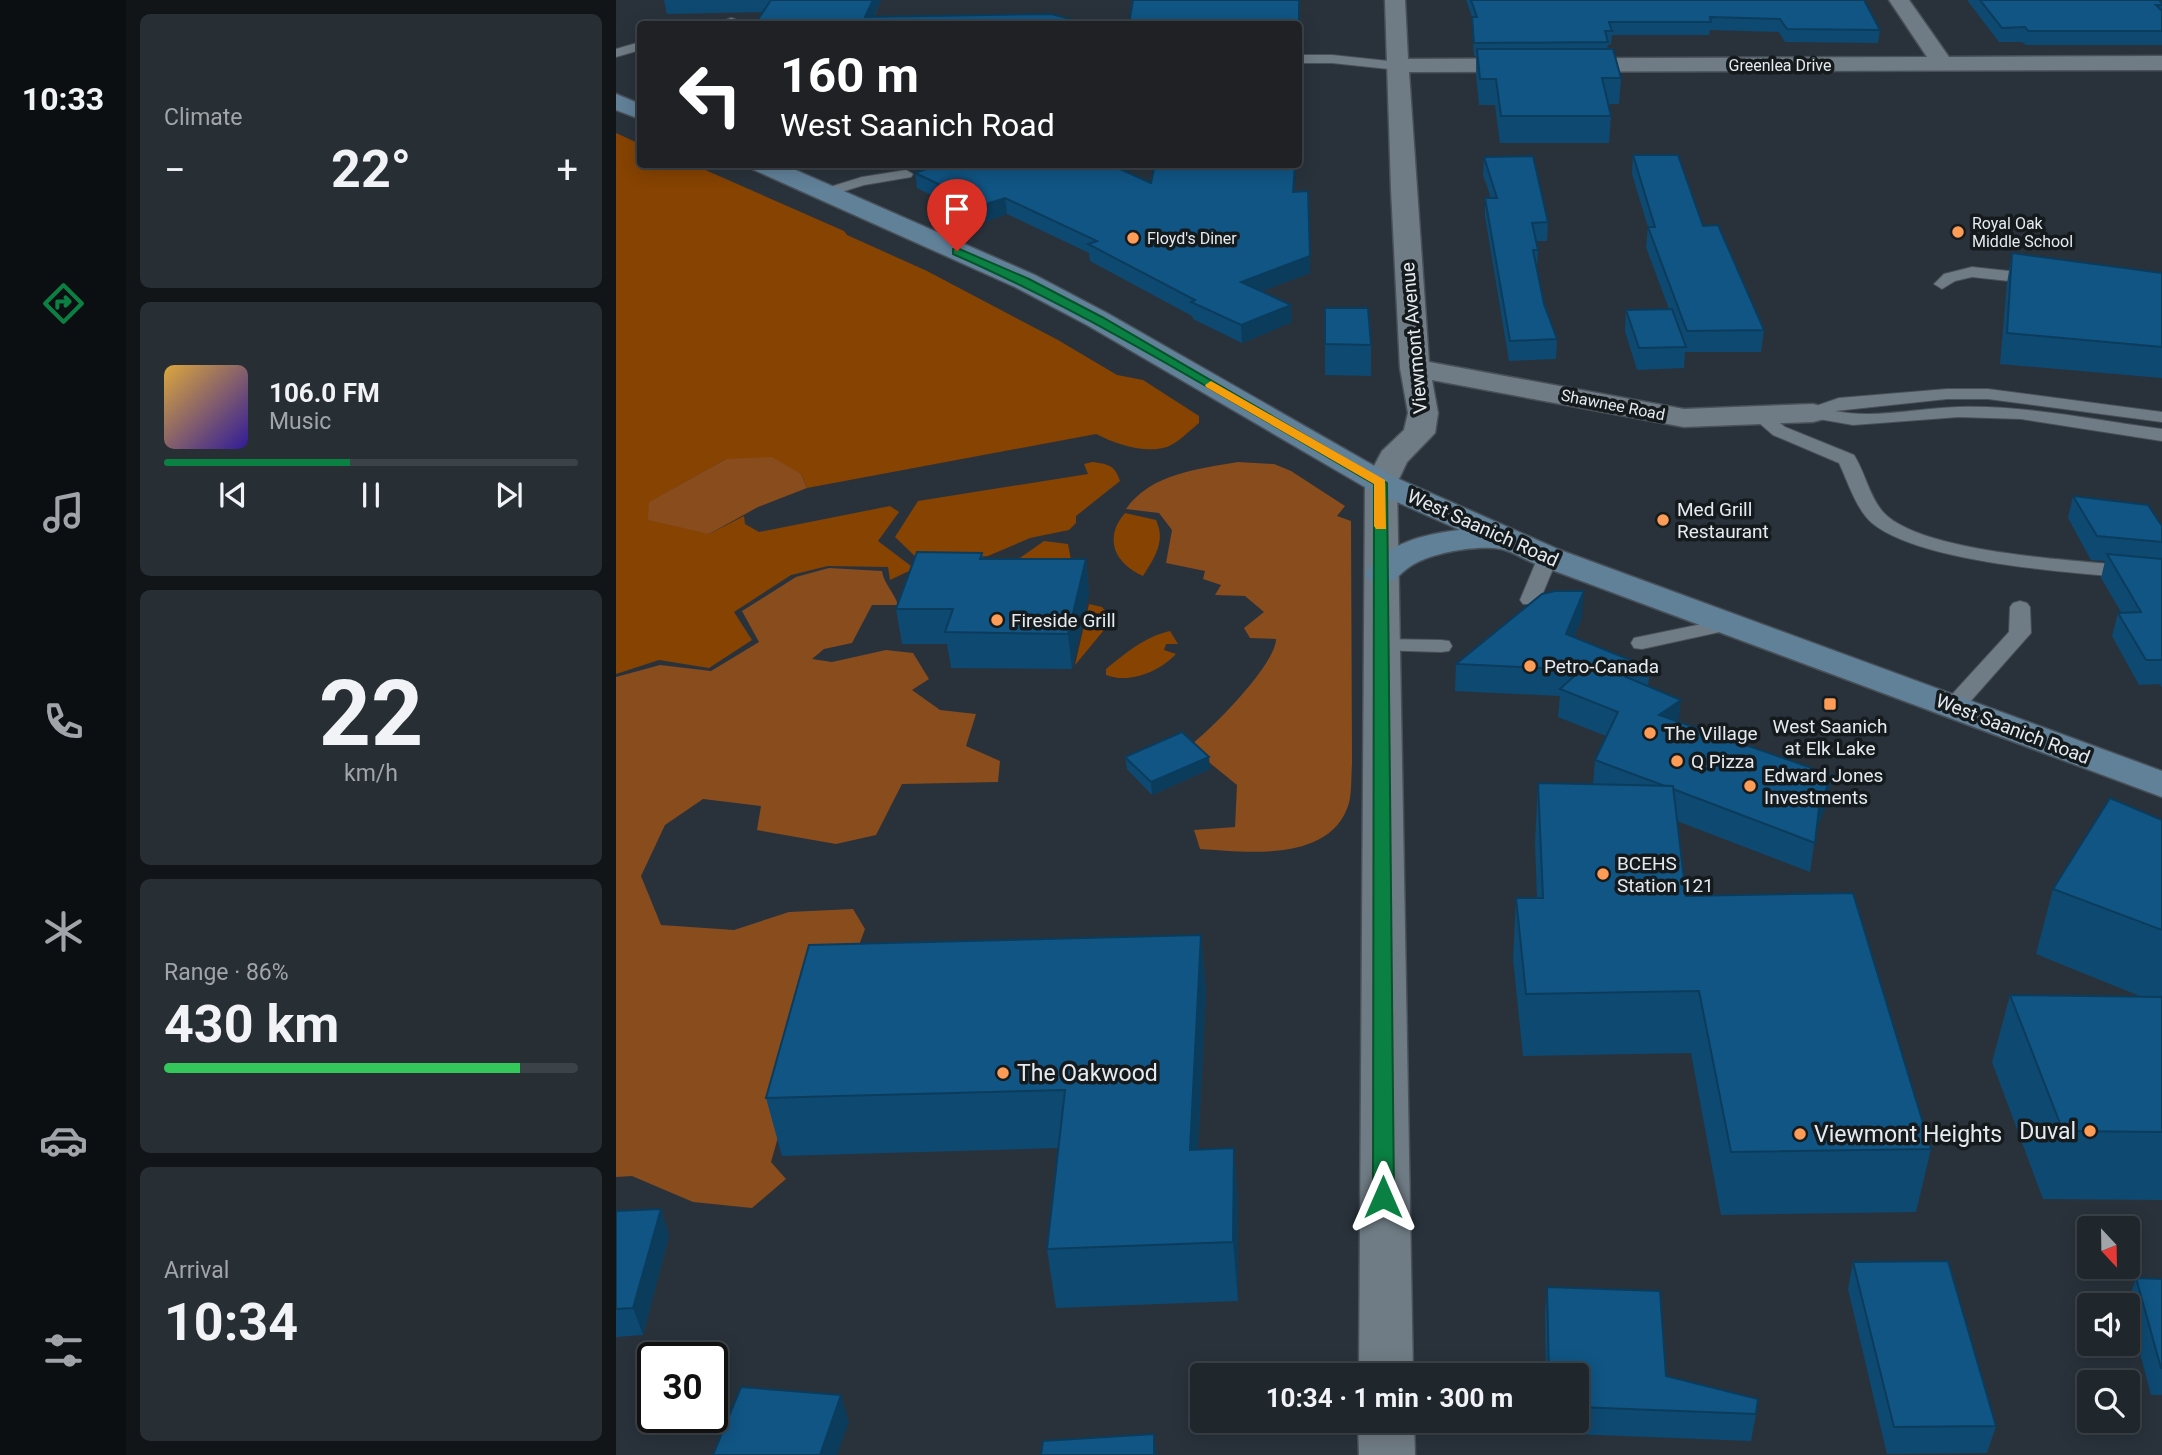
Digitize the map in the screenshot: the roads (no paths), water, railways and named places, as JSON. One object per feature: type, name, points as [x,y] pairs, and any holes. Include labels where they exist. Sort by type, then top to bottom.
[{"type":"main road","points":[[616,101],[637,111]]},
{"type":"main road","name":"West Saanich Road","points":[[770,168],[1064,301],[1381,483],[1548,557],[2162,785]]},
{"type":"main road","points":[[1382,574],[1402,556],[1427,547],[1463,540],[1506,538]]},
{"type":"street","name":"Viewmont Avenue","points":[[1381,483],[1393,458],[1419,433],[1423,413],[1415,368],[1403,189],[1395,0]]},
{"type":"street","points":[[1899,0],[1943,65]]},
{"type":"street","name":"Greenlea Drive","points":[[1398,66],[2162,63]]},
{"type":"street","name":"Shawnee Road","points":[[1415,368],[1684,418],[1813,413]]},
{"type":"street","points":[[1381,483],[1386,1363]]},
{"type":"street","points":[[1387,1433],[1387,1455]]},
{"type":"lane","points":[[619,50],[637,47]]},
{"type":"lane","points":[[1302,59],[1332,59],[1398,66]]},
{"type":"lane","points":[[825,193],[862,181],[906,174]]},
{"type":"lane","points":[[1942,284],[1946,278],[1961,272],[2059,281]]},
{"type":"lane","points":[[1813,413],[1839,403],[1947,394],[1989,394],[2162,417]]},
{"type":"lane","points":[[1813,413],[1853,420],[1959,412],[2021,414],[2162,435]]},
{"type":"lane","points":[[1760,416],[1779,431],[1847,459],[1877,518],[1912,538],[1965,552],[2162,575]]},
{"type":"lane","points":[[1530,600],[1548,557]]},
{"type":"lane","points":[[1953,707],[2020,633],[2020,607]]},
{"type":"lane","points":[[1642,643],[1731,624]]},
{"type":"lane","points":[[1383,645],[1441,646]]},
{"type":"place","name":"Royal Oak Middle School","points":[[1958,232]]},
{"type":"place","name":"Floyd's Diner","points":[[1133,238]]},
{"type":"place","name":"Med Grill Restaurant","points":[[1663,520]]},
{"type":"place","name":"Fireside Grill","points":[[997,620]]},
{"type":"place","name":"Petro-Canada","points":[[1530,666]]},
{"type":"place","name":"West Saanich at Elk Lake","points":[[1830,704]]},
{"type":"place","name":"The Village","points":[[1650,733]]},
{"type":"place","name":"Q Pizza","points":[[1677,761]]},
{"type":"place","name":"Edward Jones Investments","points":[[1750,786]]},
{"type":"place","name":"BCEHS Station 121","points":[[1603,874]]},
{"type":"place","name":"The Oakwood","points":[[1003,1073]]},
{"type":"place","name":"Duval","points":[[2090,1131]]},
{"type":"place","name":"Viewmont Heights","points":[[1800,1134]]}]
